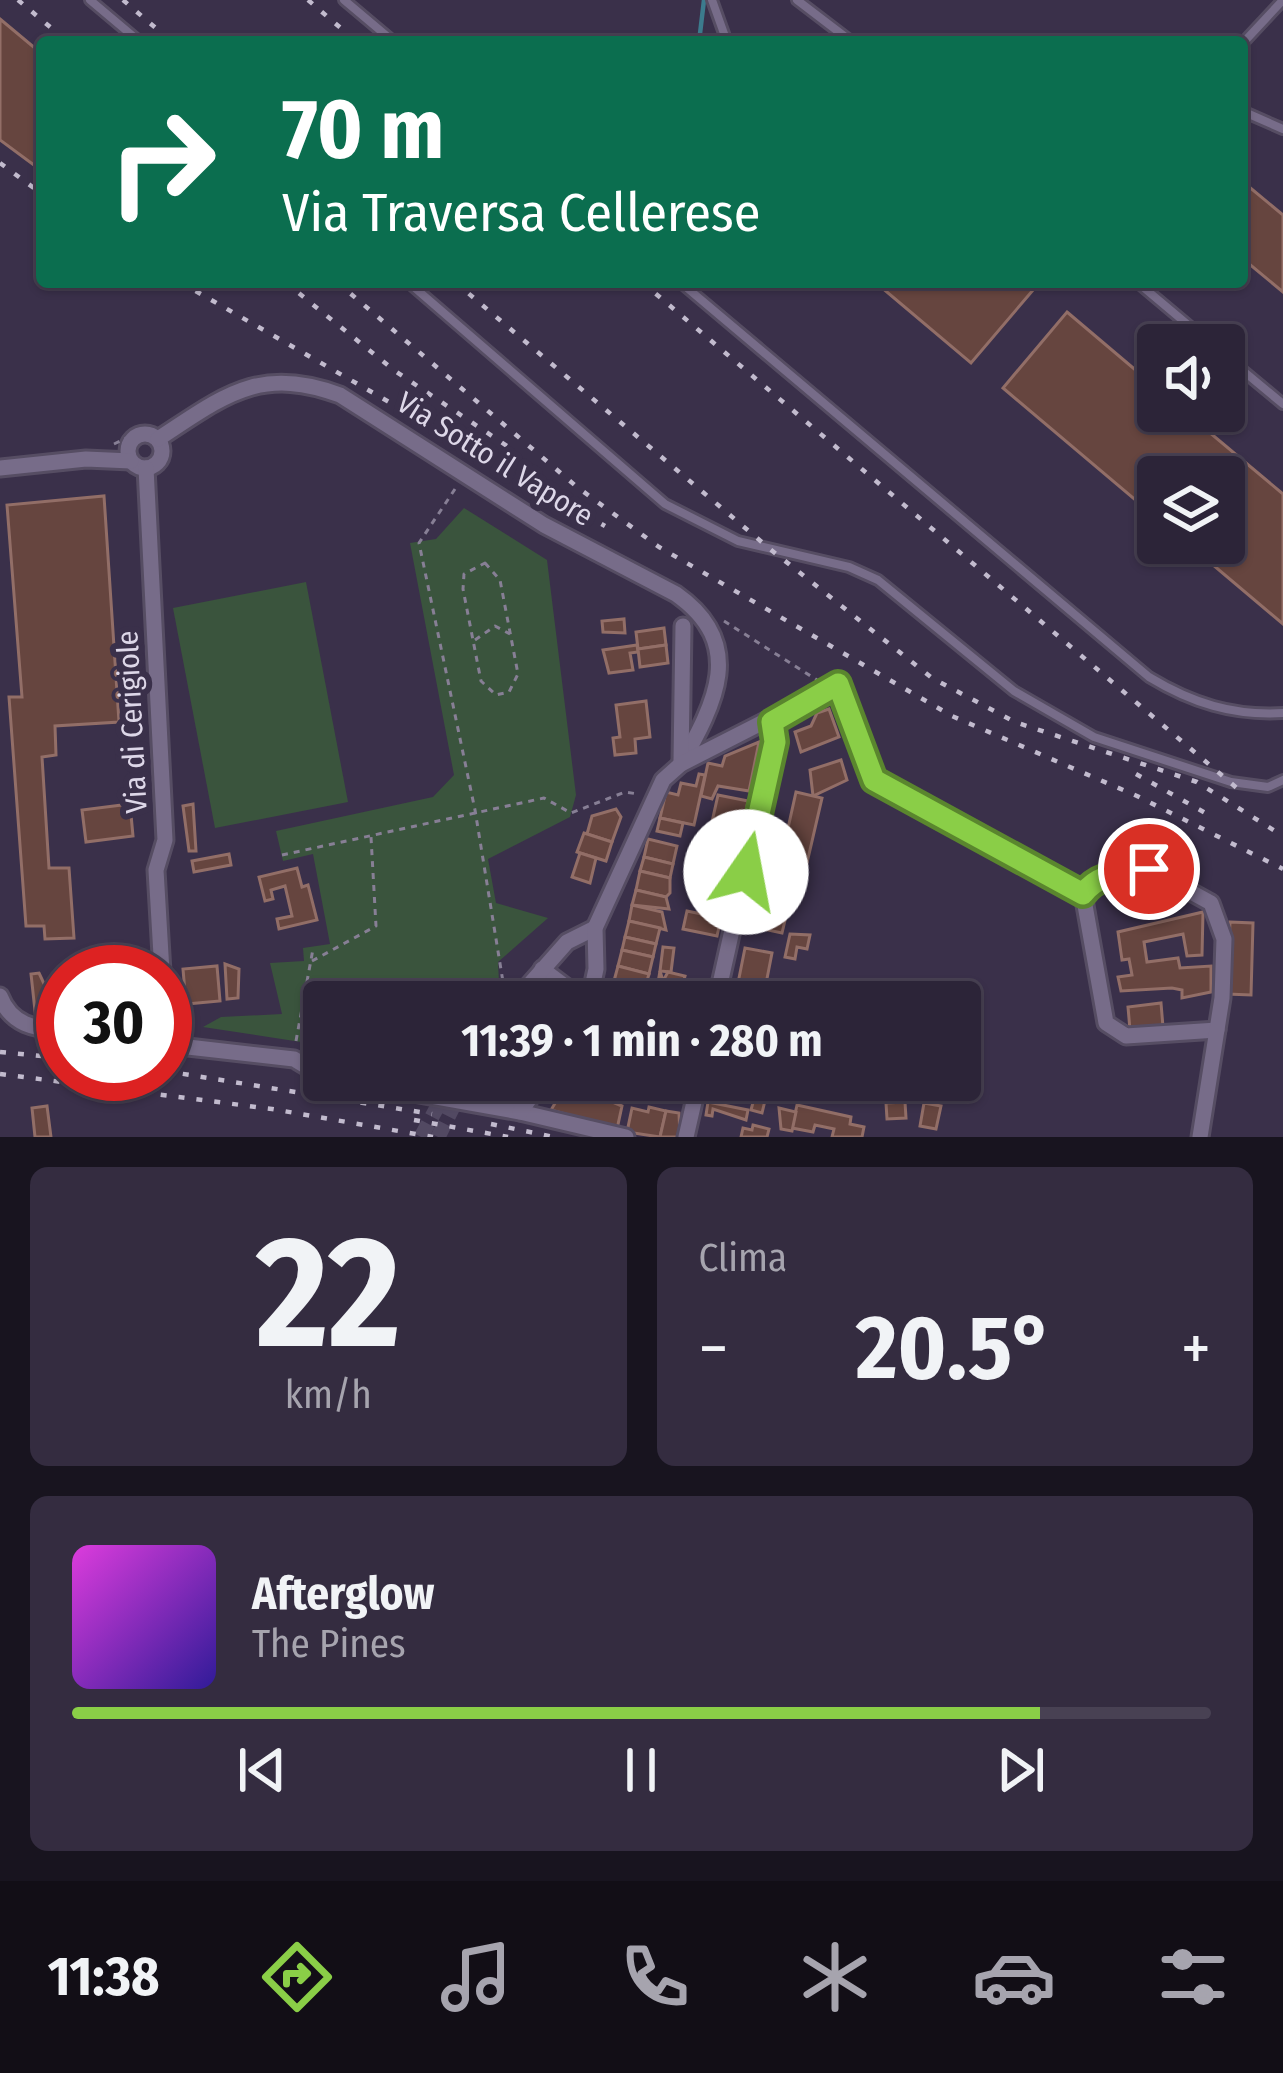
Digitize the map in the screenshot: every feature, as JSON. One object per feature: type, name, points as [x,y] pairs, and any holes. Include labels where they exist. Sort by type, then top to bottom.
[{"type":"street","name":"Via Sotto il Vapore","points":[[158,435],[218,399],[270,380],[304,381],[340,394],[544,525],[690,604],[719,654],[709,717],[681,764]]},
{"type":"street","points":[[0,469],[161,457],[158,435],[139,434],[135,458]]},
{"type":"street","name":"Via di Cerigiole","points":[[135,458],[165,840],[156,869],[161,945]]},
{"type":"street","points":[[681,764],[682,626]]},
{"type":"street","points":[[593,981],[595,928],[651,797],[681,764],[772,722],[828,687],[843,688],[874,780],[1083,894]]},
{"type":"street","points":[[709,717],[714,736],[729,742]]},
{"type":"street","points":[[721,981],[775,742],[772,722]]},
{"type":"street","points":[[1200,1137],[1217,1030],[1224,938],[1211,903],[1149,869],[1091,883],[1083,894],[1106,1023],[1126,1036],[1217,1030]]},
{"type":"street","points":[[532,981],[568,942],[595,928]]},
{"type":"street","points":[[542,969],[559,981]]},
{"type":"street","points":[[0,996],[10,1014],[36,1028]]},
{"type":"street","points":[[192,1047],[294,1058],[303,1064]]},
{"type":"street","points":[[458,1101],[626,1137]]},
{"type":"street","points":[[520,1112],[528,1101]]},
{"type":"street","points":[[686,1137],[694,1101]]},
{"type":"lane","points":[[90,0],[133,36]]},
{"type":"lane","points":[[344,0],[387,36]]},
{"type":"lane","points":[[712,0],[726,36]]},
{"type":"lane","points":[[797,0],[845,36]]},
{"type":"lane","points":[[821,0],[824,18]]},
{"type":"lane","points":[[1248,38],[1283,0]]},
{"type":"lane","points":[[1248,114],[1283,129]]},
{"type":"lane","points":[[415,288],[647,489],[696,524],[738,541],[867,574],[1014,691],[1094,737],[1238,784],[1268,787],[1283,780]]},
{"type":"lane","points":[[687,288],[1149,677],[1188,701],[1252,715],[1283,713]]},
{"type":"lane","points":[[1144,288],[1187,324]]},
{"type":"lane","points":[[1245,372],[1283,404]]},
{"type":"path","points":[[106,448],[135,431],[158,435]]},
{"type":"path","points":[[459,483],[419,543],[475,810],[502,981]]},
{"type":"path","points":[[472,565],[494,568],[511,636],[516,685],[496,694],[481,681],[473,643],[463,589],[464,574],[472,565]]},
{"type":"path","points":[[708,611],[828,687]]},
{"type":"path","points":[[473,643],[486,627],[504,628],[511,636]]},
{"type":"path","points":[[282,855],[544,798],[571,813],[626,792],[651,797]]},
{"type":"path","points":[[312,962],[376,926],[371,835]]},
{"type":"path","points":[[294,1058],[314,949]]},
{"type":"green space","points":[[464,508],[547,560],[576,795],[570,817],[488,859],[496,903],[548,918],[498,962],[499,981],[303,981],[303,1046],[203,1027],[221,1017],[282,1014],[270,963],[304,961],[303,948],[330,944],[313,854],[283,861],[276,831],[433,797],[454,775],[410,543],[436,539]]},
{"type":"green space","points":[[306,582],[348,802],[215,828],[173,608]]},
{"type":"building","points":[[0,19],[36,49],[36,167],[0,140]]},
{"type":"building","points":[[1248,186],[1283,215],[1283,292],[1248,263]]},
{"type":"building","points":[[882,288],[1035,288],[971,363]]},
{"type":"building","points":[[1067,312],[1137,371],[1137,432],[1209,432],[1238,456],[1137,456],[1137,501],[1003,388]]},
{"type":"building","points":[[1245,462],[1283,494],[1283,624],[1212,564],[1245,564]]},
{"type":"building","points":[[104,496],[119,722],[55,726],[56,755],[42,757],[49,868],[69,868],[74,938],[45,939],[44,926],[26,926],[9,697],[22,697],[7,505]]},
{"type":"building","points":[[624,619],[625,633],[603,632],[602,621]]},
{"type":"building","points":[[664,628],[666,645],[638,649],[636,632]]},
{"type":"building","points":[[637,645],[638,652],[630,653],[633,670],[609,673],[603,650]]},
{"type":"building","points":[[666,645],[668,663],[640,667],[638,649]]},
{"type":"building","points":[[646,701],[650,737],[635,739],[636,753],[615,755],[613,738],[620,737],[616,705]]},
{"type":"building","points":[[829,709],[839,737],[801,752],[795,732],[811,726],[817,713]]},
{"type":"building","points":[[759,742],[749,791],[718,786],[712,799],[701,796],[708,763],[722,766],[725,756]]},
{"type":"building","points":[[841,760],[847,780],[813,796],[810,770]]},
{"type":"building","points":[[699,774],[705,775],[694,825],[660,818],[666,792],[678,795],[681,783],[696,786]]},
{"type":"building","points":[[796,792],[822,798],[800,893],[775,887]]},
{"type":"building","points":[[718,795],[748,801],[742,829],[712,822]]},
{"type":"building","points":[[130,804],[133,836],[86,842],[82,810]]},
{"type":"building","points":[[193,804],[196,851],[189,851],[183,806]]},
{"type":"building","points":[[616,809],[621,817],[612,842],[587,834],[592,816]]},
{"type":"building","points":[[660,818],[683,823],[680,836],[657,831]]},
{"type":"building","points":[[584,833],[612,842],[606,861],[577,852]]},
{"type":"building","points":[[648,839],[677,846],[673,864],[644,857]]},
{"type":"building","points":[[701,842],[737,851],[731,878],[695,870]]},
{"type":"building","points":[[580,853],[596,858],[590,883],[572,877]]},
{"type":"building","points":[[229,854],[231,865],[194,872],[192,861]]},
{"type":"building","points":[[644,857],[673,864],[670,878],[640,871]]},
{"type":"building","points":[[297,868],[302,887],[308,885],[317,920],[279,929],[277,919],[292,916],[285,886],[271,890],[273,899],[265,901],[259,877]]},
{"type":"building","points":[[640,871],[670,878],[670,893],[666,897],[636,890]]},
{"type":"building","points":[[636,890],[666,897],[669,909],[632,905]]},
{"type":"building","points":[[632,905],[662,912],[666,930],[629,921]]},
{"type":"building","points":[[754,905],[787,912],[782,933],[749,926]]},
{"type":"building","points":[[687,911],[721,918],[717,936],[683,929]]},
{"type":"building","points":[[1203,912],[1202,955],[1187,956],[1183,934],[1144,942],[1147,962],[1178,958],[1180,968],[1211,966],[1211,992],[1182,998],[1182,990],[1172,988],[1121,991],[1118,977],[1132,975],[1129,959],[1122,960],[1118,932]]},
{"type":"building","points":[[629,921],[660,928],[656,944],[625,937]]},
{"type":"building","points":[[1230,922],[1253,923],[1251,995],[1227,994]]},
{"type":"building","points":[[790,934],[810,935],[807,949],[797,947],[795,959],[785,957]]},
{"type":"building","points":[[625,937],[656,944],[653,957],[622,950]]},
{"type":"building","points":[[663,947],[674,948],[671,972],[660,971]]},
{"type":"building","points":[[745,948],[772,953],[767,981],[738,981]]},
{"type":"building","points":[[622,950],[653,957],[649,974],[618,966]]},
{"type":"building","points":[[225,964],[239,969],[238,998],[227,999]]},
{"type":"building","points":[[217,966],[220,1001],[192,1003],[192,968]]},
{"type":"building","points":[[618,966],[649,974],[647,981],[614,981]]},
{"type":"building","points":[[668,972],[685,976],[684,981],[663,981]]},
{"type":"building","points":[[36,973],[36,1020],[31,974]]},
{"type":"building","points":[[1161,1003],[1163,1027],[1130,1030],[1128,1007]]},
{"type":"building","points":[[556,1101],[610,1101],[622,1106],[617,1129],[551,1110]]},
{"type":"building","points":[[753,1101],[765,1101],[762,1113],[751,1110]]},
{"type":"building","points":[[708,1102],[748,1110],[746,1120],[713,1109],[712,1116],[706,1115]]},
{"type":"building","points":[[905,1102],[906,1118],[887,1119],[886,1103]]},
{"type":"building","points":[[924,1103],[941,1106],[936,1129],[920,1126]]},
{"type":"building","points":[[797,1105],[851,1117],[850,1124],[864,1127],[862,1137],[832,1137],[834,1129],[815,1125],[813,1132],[792,1128]]},
{"type":"building","points":[[47,1106],[51,1137],[35,1137],[32,1108]]},
{"type":"building","points":[[649,1107],[666,1111],[660,1137],[627,1132],[632,1108],[648,1112]]},
{"type":"building","points":[[779,1108],[796,1112],[792,1131],[781,1129]]},
{"type":"building","points":[[666,1111],[679,1113],[680,1137],[660,1137]]},
{"type":"building","points":[[753,1125],[769,1129],[767,1137],[741,1137],[743,1128],[752,1130]]},
{"type":"waterway","points":[[700,36],[704,0]]},
{"type":"tunnel","points":[[421,1137],[440,1101]]},
{"type":"tunnel","points":[[438,1137],[456,1101]]},
{"type":"railway","points":[[18,0],[61,36]]},
{"type":"railway","points":[[123,0],[165,36]]},
{"type":"railway","points":[[308,0],[350,36]]},
{"type":"railway","points":[[0,163],[36,190]]},
{"type":"railway","points":[[190,288],[605,526]]},
{"type":"railway","points":[[292,288],[395,371],[510,448]]},
{"type":"railway","points":[[344,288],[577,487],[659,547],[952,716],[1137,796],[1283,869]]},
{"type":"railway","points":[[462,288],[770,549],[932,678],[1015,722],[1197,782],[1283,836]]},
{"type":"railway","points":[[649,288],[1245,795]]},
{"type":"railway","points":[[1136,774],[1209,815]]},
{"type":"railway","points":[[0,1052],[36,1055]]},
{"type":"railway","points":[[0,1074],[272,1109],[433,1137]]},
{"type":"railway","points":[[192,1075],[432,1114]]},
{"type":"railway","points":[[414,1120],[508,1137]]},
{"type":"railway","points":[[491,1124],[554,1137]]},
{"type":"route","points":[[746,872],[775,742],[772,722],[838,684],[874,780],[910,804],[1074,885],[1083,894],[1091,883],[1109,876],[1149,869]]}]
